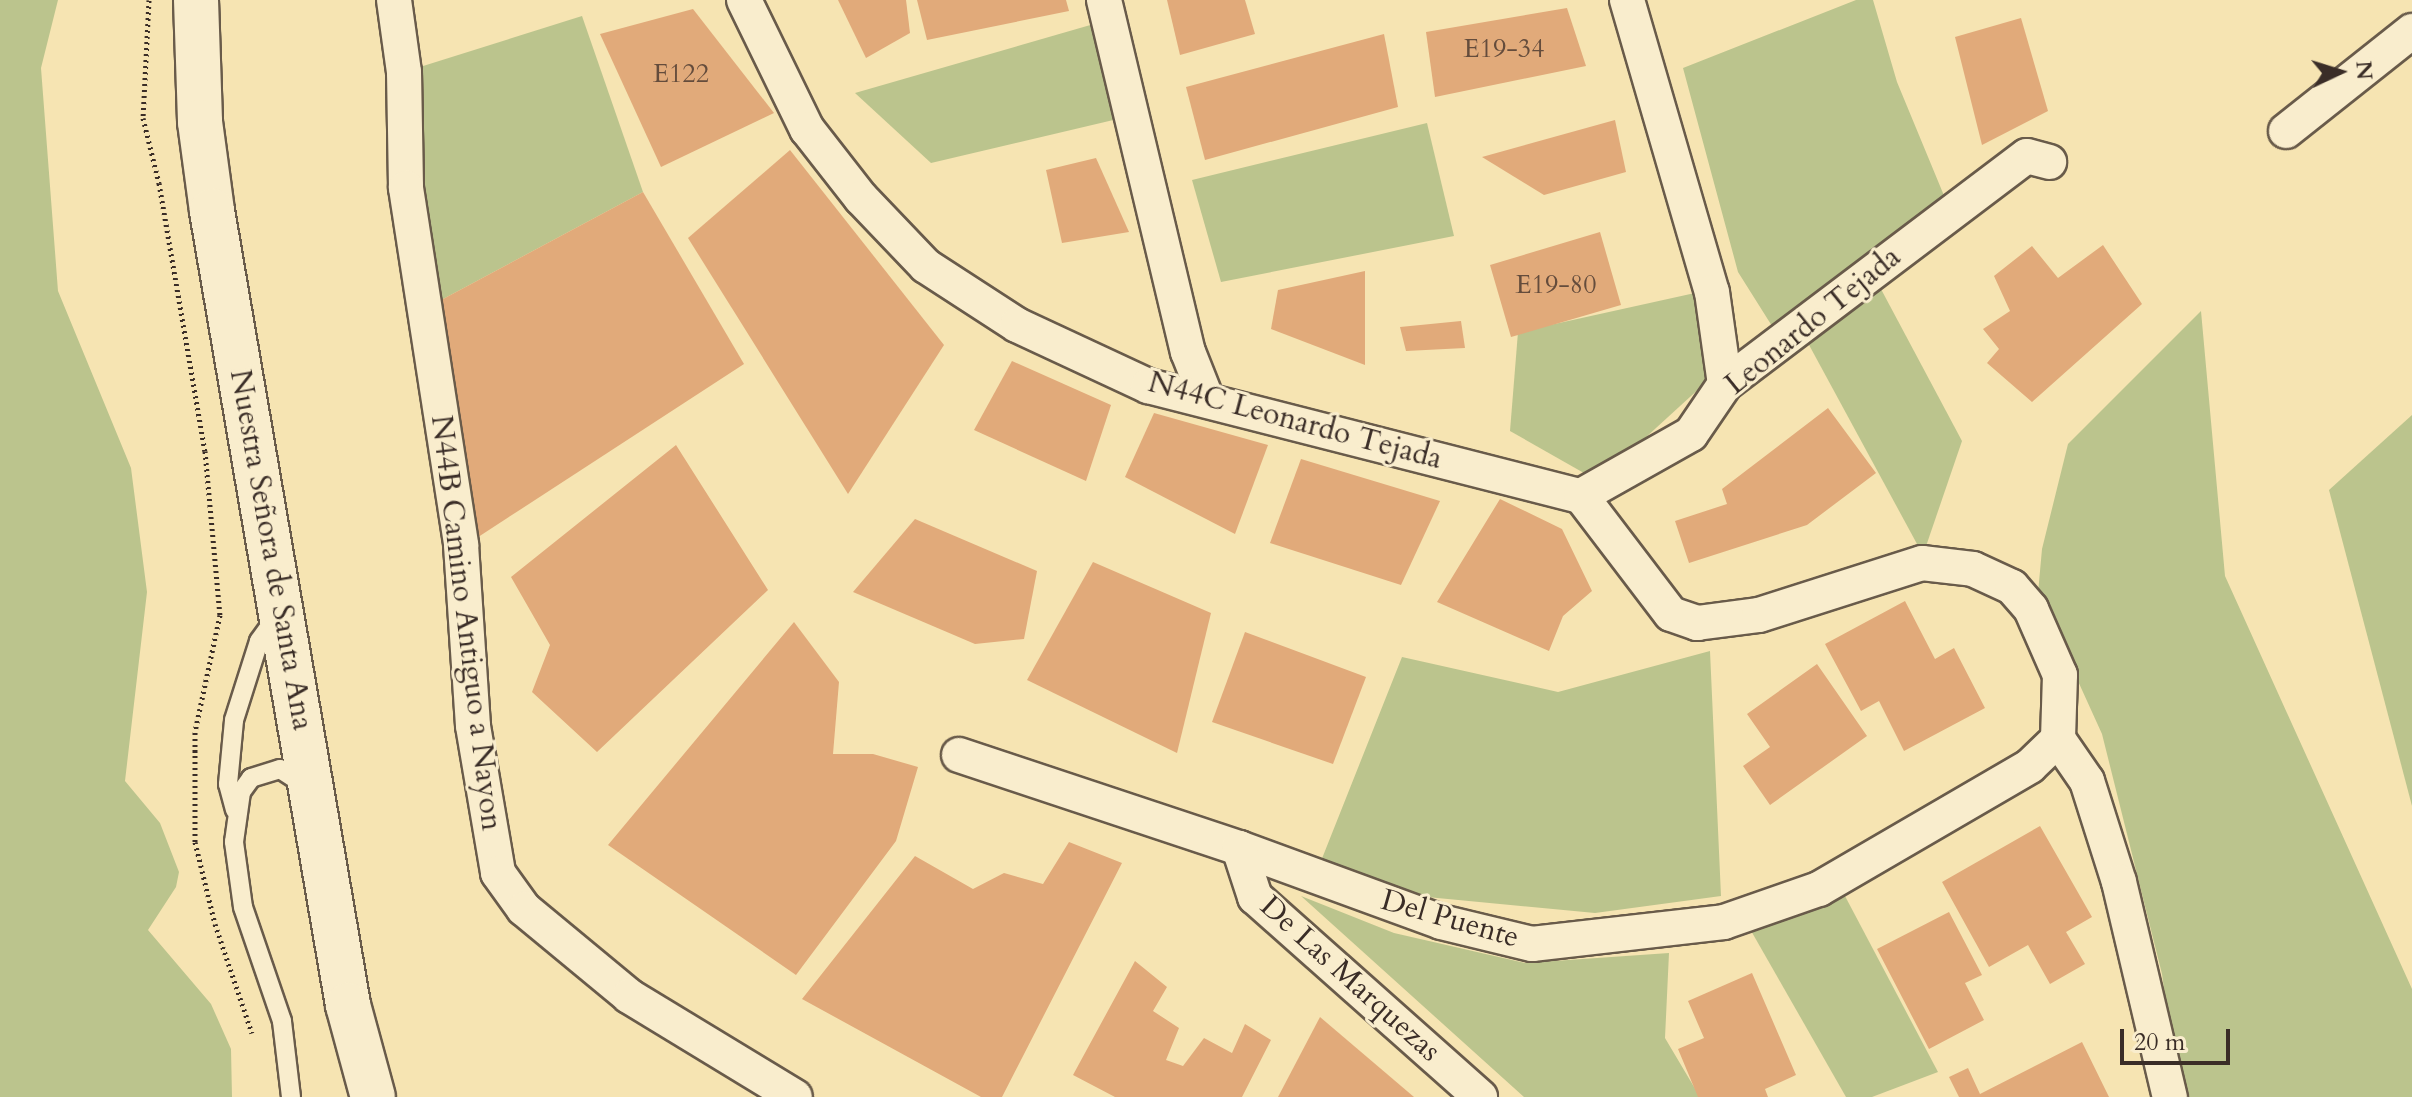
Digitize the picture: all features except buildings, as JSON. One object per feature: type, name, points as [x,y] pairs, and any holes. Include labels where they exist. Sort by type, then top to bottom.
[{"type":"street","name":"Nuestra Señora de Santa Ana","points":[[196,0],[196,68],[208,181],[348,1005],[373,1097]]},
{"type":"street","name":"N44B Camino Antiguo a Nayon","points":[[394,0],[404,72],[406,188],[461,545],[473,726],[498,873],[524,909],[629,996],[795,1097]]},
{"type":"street","name":"N44C Leonardo Tejada","points":[[744,0],[807,129],[861,198],[926,266],[1017,325],[1148,386],[1581,496]]},
{"type":"street","points":[[1104,0],[1188,352],[1207,400]]},
{"type":"street","points":[[1627,0],[1712,292],[1725,384]]},
{"type":"street","points":[[2286,131],[2412,31]]},
{"type":"street","name":"Leonardo Tejada","points":[[1581,496],[1691,434],[1725,384],[2027,156],[2049,162]]},
{"type":"street","points":[[1581,496],[1671,614],[1697,623],[1759,615],[1922,563],[1973,569],[2012,587],[2031,609],[2060,675],[2058,739],[2087,781],[2119,882],[2170,1097]]},
{"type":"street","name":"Del Puente","points":[[959,755],[1239,848],[1441,922],[1532,944],[1621,937],[1724,922],[1819,889],[2030,766],[2058,739]]},
{"type":"street","name":"De Las Marquezas","points":[[1239,848],[1255,897],[1480,1097]]},
{"type":"lane","points":[[236,814],[228,784],[234,720],[259,641],[282,609]]},
{"type":"lane","points":[[291,1097],[282,1021],[236,871],[236,814],[241,792],[251,778],[267,770],[280,769],[312,789]]},
{"type":"path","points":[[149,0],[143,118],[205,451],[220,615],[195,732],[195,842],[215,924],[254,1040]]},
{"type":"green space","points":[[0,0],[58,0],[41,68],[58,291],[131,468],[147,592],[125,781],[160,823],[179,872],[176,887],[148,930],[211,1004],[231,1049],[232,1097],[0,1097]]},
{"type":"green space","points":[[1856,0],[1873,0],[1897,82],[1945,198],[1772,326],[1738,272],[1683,68]]},
{"type":"green space","points":[[1125,15],[1143,113],[931,163],[855,93]]},
{"type":"green space","points":[[582,16],[643,192],[430,306],[404,72]]},
{"type":"green space","points":[[1427,123],[1454,236],[1221,282],[1192,180]]},
{"type":"green space","points":[[1874,276],[1962,441],[1923,555],[1802,332]]},
{"type":"green space","points":[[1704,291],[1737,354],[1598,481],[1510,431],[1518,332]]},
{"type":"green space","points":[[2201,311],[2225,576],[2412,989],[2412,1097],[2179,1097],[2162,974],[2102,734],[2038,593],[2042,549],[2068,444]]},
{"type":"green space","points":[[2412,415],[2412,806],[2329,490]]},
{"type":"green space","points":[[1710,651],[1721,896],[1595,913],[1427,897],[1321,861],[1402,657],[1558,692]]},
{"type":"green space","points":[[1836,879],[1938,1072],[1872,1097],[1846,1097],[1742,915]]},
{"type":"green space","points":[[1301,896],[1394,933],[1525,963],[1669,953],[1665,1038],[1700,1097],[1524,1097]]}]
